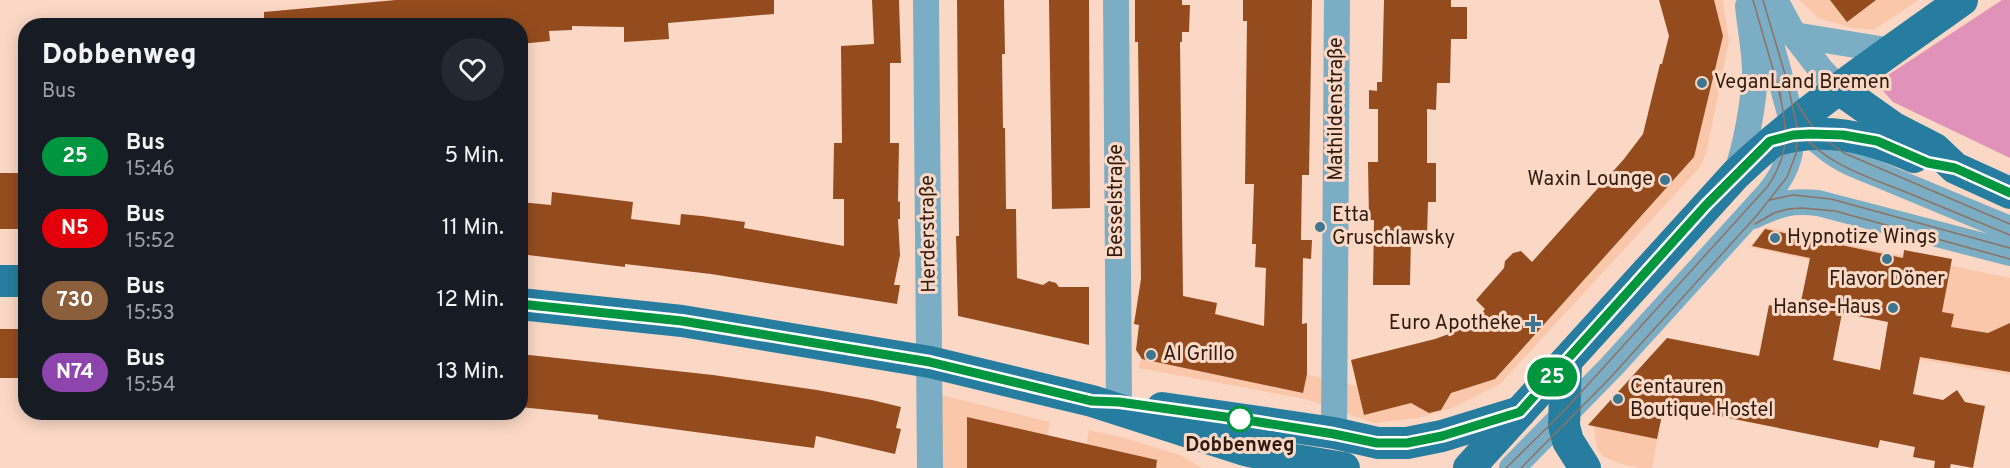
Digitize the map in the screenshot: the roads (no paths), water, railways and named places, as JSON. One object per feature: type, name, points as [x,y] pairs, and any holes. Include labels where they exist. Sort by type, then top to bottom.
[{"type":"main road","points":[[1469,468],[1736,174],[1792,125],[1962,0]]},
{"type":"main road","points":[[1839,89],[1894,128],[1935,149],[1955,168]]},
{"type":"main road","points":[[1792,125],[1877,141],[1928,163],[1955,168],[2010,193]]},
{"type":"main road","points":[[0,281],[18,280]]},
{"type":"main road","points":[[528,305],[682,321],[930,362],[1106,401],[1334,434],[1377,443],[1407,443],[1442,436],[1520,412]]},
{"type":"main road","points":[[1566,362],[1564,417],[1568,441],[1585,468]]},
{"type":"main road","points":[[1106,401],[1281,463],[1344,468]]},
{"type":"street","name":"Herderstraße","points":[[926,0],[930,468]]},
{"type":"street","name":"Besselstraße","points":[[1106,401],[1116,0]]},
{"type":"street","name":"Mathildenstraße","points":[[1334,434],[1337,0]]},
{"type":"street","points":[[1736,174],[1743,157],[1754,78],[1748,0]]},
{"type":"street","points":[[1512,468],[1564,417],[1733,233],[1778,182],[1786,168],[1791,153],[1792,125],[1759,0]]},
{"type":"street","points":[[1775,0],[1794,35],[1839,89]]},
{"type":"street","points":[[1794,35],[1892,51]]},
{"type":"street","points":[[1792,125],[1851,164],[2010,229]]},
{"type":"street","points":[[1733,233],[1753,216],[1777,204],[1794,201],[1818,202],[2010,253]]},
{"type":"tram line","points":[[1753,0],[1781,97]]},
{"type":"tram line","points":[[1521,468],[1610,378],[1758,214],[1787,177],[1796,154],[1797,127],[1787,81],[1763,0]]},
{"type":"tram line","points":[[1506,468],[1564,411],[1768,186],[1781,162],[1784,151],[1785,129],[1779,91]]},
{"type":"tram line","points":[[1796,102],[1817,134],[1844,153],[2010,224]]},
{"type":"tram line","points":[[1796,126],[1819,151],[1849,169],[2010,235]]},
{"type":"tram line","points":[[1770,200],[1793,195],[1831,199],[2010,248]]},
{"type":"tram line","points":[[1755,224],[1774,213],[1788,209],[1835,211],[2010,259]]},
{"type":"place","name":"VeganLand Bremen","points":[[1702,83]]},
{"type":"place","name":"Waxin Lounge","points":[[1665,180]]},
{"type":"place","name":"Etta Gruschlawsky","points":[[1320,227]]},
{"type":"place","name":"Hypnotize Wings","points":[[1775,238]]},
{"type":"place","name":"Flavor Döner","points":[[1887,259]]},
{"type":"place","name":"Hanse-Haus","points":[[1893,308]]},
{"type":"place","name":"Euro Apotheke","points":[[1533,324]]},
{"type":"place","name":"Al Grillo","points":[[1151,355]]},
{"type":"place","name":"Centauren Boutique Hostel","points":[[1618,399]]},
{"type":"place","name":"Dobbenweg","points":[[1240,419]]}]
